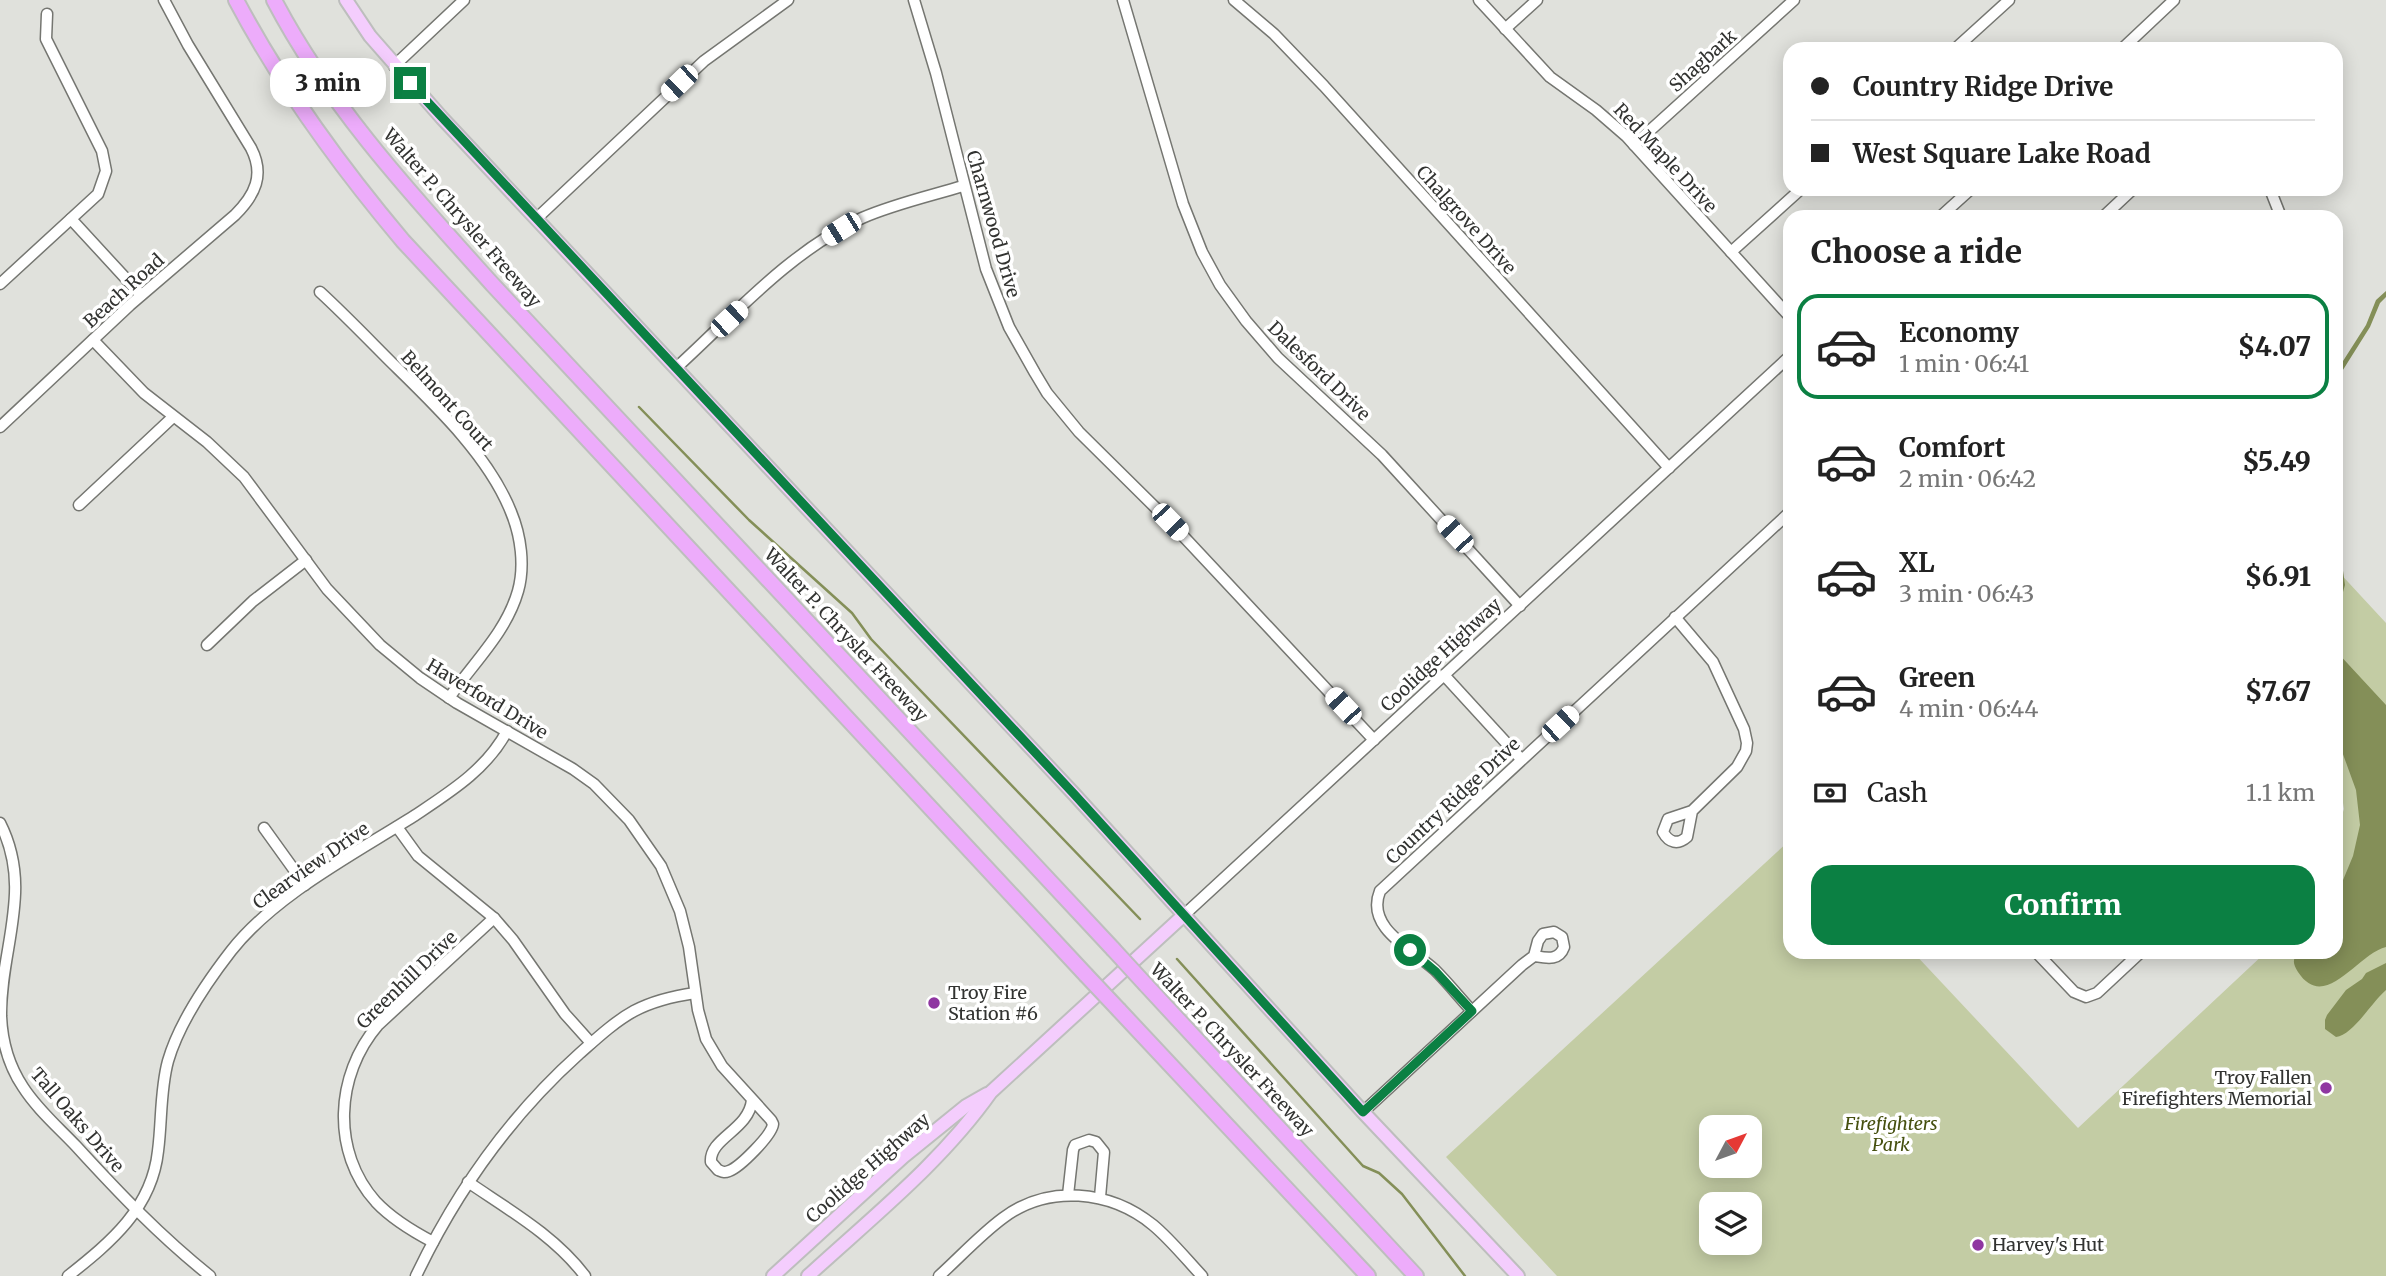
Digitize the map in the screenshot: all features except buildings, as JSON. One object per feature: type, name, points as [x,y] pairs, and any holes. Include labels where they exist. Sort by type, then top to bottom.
[{"type":"highway","points":[[236,0],[261,47],[310,123],[403,241],[1368,1276]]},
{"type":"highway","name":"Walter P. Chrysler Freeway","points":[[274,0],[328,87],[393,174],[1416,1276]]},
{"type":"main road","points":[[346,0],[394,66],[1518,1276]]},
{"type":"main road","name":"Coolidge Highway","points":[[808,1276],[920,1173],[975,1114],[991,1092],[1184,915]]},
{"type":"main road","name":"Coolidge Highway","points":[[773,1276],[903,1157],[966,1106],[991,1092]]},
{"type":"street","name":"Beach Road","points":[[0,427],[141,295],[243,208],[256,187],[259,172],[251,148],[188,45],[164,0]]},
{"type":"street","points":[[394,66],[464,0]]},
{"type":"street","points":[[536,219],[704,61],[788,0]]},
{"type":"street","name":"Charnwood Drive","points":[[914,0],[936,73],[981,253],[1023,354],[1047,393],[1085,438],[1179,532],[1374,740]]},
{"type":"street","name":"Dalesford Drive","points":[[1123,0],[1183,204],[1202,251],[1220,285],[1266,345],[1382,455],[1520,606]]},
{"type":"street","name":"Chalgrove Drive","points":[[1234,0],[1274,34],[1324,86],[1669,468]]},
{"type":"street","name":"Red Maple Drive","points":[[1479,0],[1550,76],[1596,110],[1634,145],[1783,309]]},
{"type":"street","points":[[1505,29],[1537,0]]},
{"type":"street","name":"Shagbark","points":[[1634,145],[1794,0]]},
{"type":"street","points":[[1963,42],[2009,0]]},
{"type":"street","points":[[2129,42],[2174,0]]},
{"type":"street","points":[[0,284],[98,194],[106,171],[102,151],[46,38],[47,14]]},
{"type":"street","points":[[676,368],[767,284],[825,239],[875,213],[963,186]]},
{"type":"street","points":[[1731,252],[1793,196]]},
{"type":"street","points":[[1948,210],[1963,196]]},
{"type":"street","points":[[2110,210],[2126,196]]},
{"type":"street","points":[[71,219],[141,295]]},
{"type":"street","name":"Belmont Court","points":[[320,292],[431,401],[460,434],[495,483],[514,521],[521,564],[519,587],[511,611],[497,635],[449,698]]},
{"type":"street","name":"Haverford Drive","points":[[93,340],[133,382],[207,442],[244,477],[327,589],[373,638],[401,663],[449,698],[555,757],[594,784],[614,803],[640,834],[661,866],[680,911],[689,947],[701,1024],[713,1053],[771,1120],[772,1131],[734,1168],[727,1172],[718,1170],[711,1163],[713,1150],[747,1118],[752,1100]]},
{"type":"street","name":"Coolidge Highway","points":[[1184,915],[1783,362]]},
{"type":"street","points":[[79,505],[173,417]]},
{"type":"street","name":"Country Ridge Drive","points":[[1472,1011],[1436,972],[1386,929],[1377,914],[1377,899],[1385,884],[1675,617],[1783,527]]},
{"type":"street","points":[[207,645],[244,608],[306,560]]},
{"type":"street","points":[[1675,617],[1713,662],[1744,729],[1747,743],[1746,751],[1737,767],[1692,811]]},
{"type":"street","points":[[1444,676],[1521,759]]},
{"type":"street","name":"Clearview Drive","points":[[68,1276],[113,1239],[136,1211],[154,1174],[167,1063],[184,1022],[240,940],[265,915],[305,885],[455,789],[474,774],[493,753],[507,731]]},
{"type":"street","name":"Tall Oaks Drive","points":[[0,823],[10,848],[16,887],[1,1015],[5,1048],[17,1077],[31,1097],[136,1211],[178,1251],[210,1276]]},
{"type":"street","points":[[397,827],[418,856],[494,918],[513,940],[565,1014],[591,1044]]},
{"type":"street","points":[[264,828],[305,885]]},
{"type":"street","name":"Greenhill Drive","points":[[433,1242],[387,1213],[370,1195],[356,1172],[345,1133],[346,1089],[357,1057],[372,1033],[494,918]]},
{"type":"street","points":[[1363,1112],[1534,956]]},
{"type":"street","points":[[2043,959],[2074,992],[2086,997],[2097,993],[2133,959]]},
{"type":"street","points":[[416,1276],[468,1182],[534,1099],[591,1044],[635,1011],[667,999],[695,993]]},
{"type":"street","points":[[1068,1195],[1071,1155],[1075,1146],[1089,1140],[1096,1142],[1104,1152],[1100,1197]]},
{"type":"street","points":[[468,1182],[550,1240],[586,1276]]},
{"type":"street","points":[[939,1276],[994,1224],[1014,1210],[1040,1199],[1068,1195],[1100,1197],[1133,1211],[1153,1225],[1202,1276]]},
{"type":"green space","name":"Firefighters Park","points":[[2343,577],[2386,623],[2386,1276],[1557,1276],[1446,1157],[1783,846],[1783,959],[1920,959],[2078,1128],[2259,959],[2343,959]]},
{"type":"shaded area","points":[[2386,291],[2386,297],[2380,303],[2370,327],[2343,370],[2343,361],[2366,325],[2376,300]]},
{"type":"shaded area","points":[[2343,659],[2386,705],[2386,947],[2375,952],[2341,978],[2319,986],[2308,983],[2298,972],[2294,960],[2343,959],[2343,880],[2353,856],[2360,825],[2356,790],[2343,754]]},
{"type":"shaded area","points":[[2386,963],[2386,990],[2355,1025],[2336,1037],[2325,1029],[2327,1015],[2346,990],[2366,973]]},
{"type":"waterway","points":[[639,407],[749,520],[852,613],[871,639],[1140,919]]},
{"type":"waterway","points":[[1177,959],[1363,1166],[1379,1173],[1402,1194],[1465,1276]]},
{"type":"place","name":"Troy Fire Station #6","points":[[934,1003]]},
{"type":"place","name":"Troy Fallen Firefighters Memorial","points":[[2326,1088]]},
{"type":"place","name":"Harvey's Hut","points":[[1978,1245]]},
{"type":"route","points":[[410,83],[930,643],[1074,794],[1363,1112],[1472,1011],[1436,972],[1410,950]]}]
